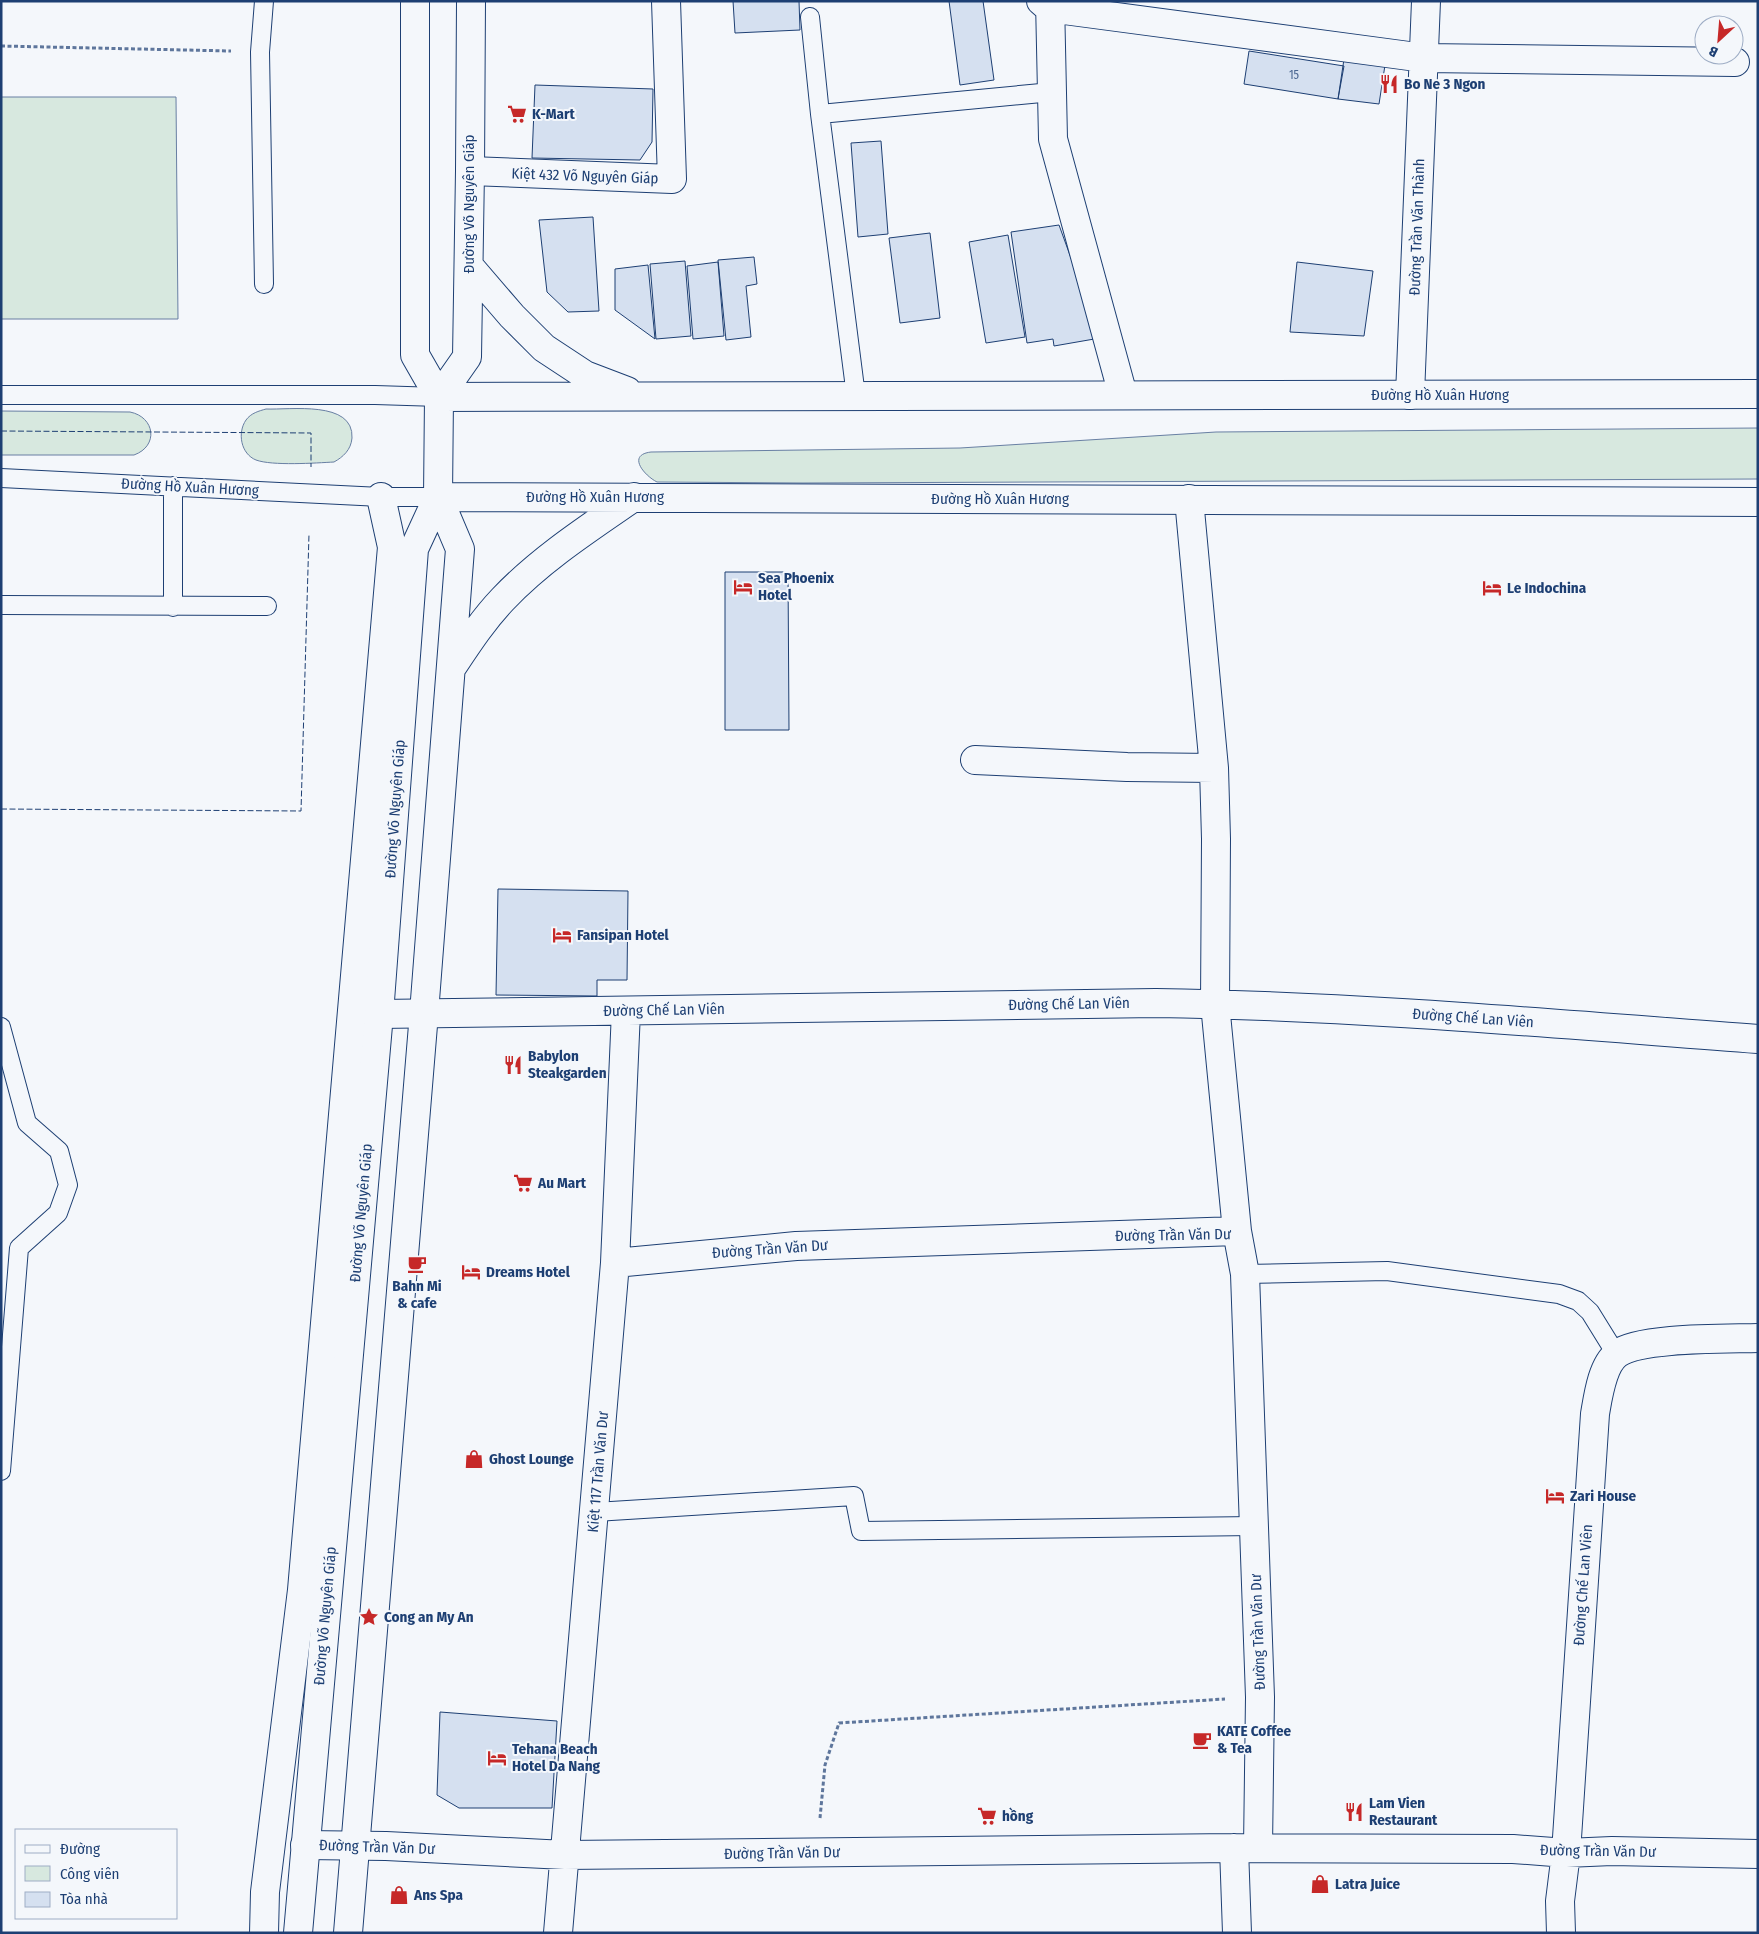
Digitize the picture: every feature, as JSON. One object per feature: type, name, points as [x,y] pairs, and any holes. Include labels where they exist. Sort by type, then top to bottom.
[{"type":"street","name":"Đường Võ Nguyên Giáp","points":[[348,1933],[424,1013],[460,549],[438,497],[438,397],[415,355],[415,1]]},
{"type":"street","name":"Đường Võ Nguyên Giáp","points":[[438,397],[468,357],[470,1]]},
{"type":"street","name":"Kiệt 432 Võ Nguyên Giáp","points":[[470,171],[672,179],[666,1]]},
{"type":"street","name":"Đường Trần Văn Thành","points":[[1410,395],[1426,1]]},
{"type":"street","points":[[1123,395],[1053,139],[1047,3],[1424,58],[1694,61]]},
{"type":"street","points":[[469,266],[512,316],[544,348],[586,374],[642,396]]},
{"type":"street","name":"Đường Hồ Xuân Hương","points":[[438,397],[1758,394]]},
{"type":"street","points":[[264,1933],[265,1892],[302,1590],[392,547],[382,497]]},
{"type":"street","name":"Đường Võ Nguyên Giáp","points":[[298,1933],[379,1014],[414,549],[438,497]]},
{"type":"street","name":"Đường Hồ Xuân Hương","points":[[438,497],[1758,502]]},
{"type":"street","points":[[451,668],[476,632],[503,599],[578,536],[634,497]]},
{"type":"street","points":[[1189,499],[1214,768],[1216,839],[1215,1004],[1237,1231]]},
{"type":"street","points":[[975,760],[1214,768]]},
{"type":"street","name":"Đường Chế Lan Viên","points":[[379,1014],[1156,1003],[1215,1004],[1415,1014],[1758,1039]]},
{"type":"street","name":"Kiệt 117 Trần Văn Dư","points":[[558,1933],[615,1263],[626,1011]]},
{"type":"street","name":"Đường Trần Văn Dư","points":[[615,1263],[796,1246],[1237,1231],[1245,1274],[1260,1696],[1246,1848]]},
{"type":"street","points":[[1616,1354],[1636,1345],[1654,1342],[1758,1338]]},
{"type":"street","name":"Đường Chế Lan Viên","points":[[1561,1933],[1560,1901],[1566,1853],[1595,1414],[1605,1372],[1616,1354]]},
{"type":"street","name":"Đường Trần Văn Dư","points":[[305,1845],[386,1846],[565,1855],[1246,1848],[1513,1849],[1566,1853],[1612,1851],[1758,1854]]},
{"type":"street","points":[[1237,1933],[1246,1848]]},
{"type":"lane","points":[[264,1],[260,52],[264,284]]},
{"type":"lane","points":[[810,17],[820,114],[856,396]]},
{"type":"lane","points":[[820,114],[1052,92]]},
{"type":"lane","name":"Đường Hồ Xuân Hương","points":[[1,395],[375,395],[438,397]]},
{"type":"lane","name":"Đường Hồ Xuân Hương","points":[[1,478],[382,497],[438,497]]},
{"type":"lane","points":[[173,486],[173,607]]},
{"type":"lane","points":[[1,605],[267,606]]},
{"type":"lane","points":[[1,1027],[28,1123],[59,1151],[68,1185],[58,1213],[19,1248],[1,1471]]},
{"type":"lane","points":[[1245,1274],[1387,1271],[1559,1294],[1578,1302],[1590,1312],[1616,1354]]},
{"type":"lane","points":[[594,1512],[854,1496],[861,1531],[1254,1526]]},
{"type":"path","points":[[1,46],[260,52]]},
{"type":"path","points":[[816,1852],[825,1765],[840,1723],[1260,1696]]},
{"type":"green space","points":[[1,97],[176,97],[178,319],[1,319]]},
{"type":"green space","points":[[266,409],[304,409],[332,412],[343,418],[350,426],[352,438],[350,446],[334,462],[283,464],[256,460],[247,453],[242,443],[243,425],[255,413]]},
{"type":"green space","points":[[1,411],[130,412],[138,415],[149,425],[150,439],[142,451],[134,455],[1,455]]},
{"type":"green space","points":[[1758,428],[1758,479],[657,482],[643,471],[639,461],[640,457],[644,454],[651,452],[960,448],[1216,432]]},
{"type":"building","points":[[733,1],[799,1],[800,30],[735,33]]},
{"type":"building","points":[[949,1],[983,1],[994,80],[960,85]]},
{"type":"building","points":[[1249,51],[1344,66],[1338,99],[1244,84]]},
{"type":"building","points":[[1344,59],[1385,65],[1379,104],[1338,99]]},
{"type":"building","points":[[535,85],[653,89],[652,142],[640,160],[532,158]]},
{"type":"building","points":[[881,141],[888,234],[858,237],[851,143]]},
{"type":"building","points":[[593,217],[599,311],[568,312],[547,292],[539,220]]},
{"type":"building","points":[[1059,225],[1100,338],[1054,346],[1053,339],[1027,343],[1011,232]]},
{"type":"building","points":[[930,233],[940,318],[900,323],[889,238]]},
{"type":"building","points":[[1008,235],[1025,337],[986,343],[969,242]]},
{"type":"building","points":[[754,257],[757,284],[746,286],[751,337],[726,340],[718,260]]},
{"type":"building","points":[[685,261],[691,336],[656,339],[650,264]]},
{"type":"building","points":[[718,262],[724,336],[693,339],[687,266]]},
{"type":"building","points":[[1297,262],[1373,271],[1364,336],[1290,332]]},
{"type":"building","points":[[648,265],[655,339],[615,310],[615,269]]},
{"type":"building","points":[[725,572],[788,572],[789,730],[725,730]]},
{"type":"building","name":"Fansipan Hotel","points":[[498,889],[628,891],[627,980],[597,980],[597,996],[496,995]]},
{"type":"building","name":"Tehana Beach Hotel Da Nang","points":[[440,1712],[557,1721],[552,1808],[459,1808],[437,1795]]},
{"type":"fence","points":[[1,431],[311,433],[311,467]]},
{"type":"fence","points":[[1,809],[301,811],[309,534]]},
{"type":"place","name":"Bo Ne 3 Ngon","points":[[1389,84]]},
{"type":"place","name":"K-Mart","points":[[517,114]]},
{"type":"place","name":"Sea Phoenix Hotel","points":[[743,587]]},
{"type":"place","name":"Le Indochina","points":[[1492,588]]},
{"type":"place","name":"Fansipan Hotel","points":[[562,935]]},
{"type":"place","name":"Babylon Steakgarden","points":[[513,1065]]},
{"type":"place","name":"Au Mart","points":[[523,1183]]},
{"type":"place","name":"Bahn Mi & cafe","points":[[417,1264]]},
{"type":"place","name":"Dreams Hotel","points":[[471,1272]]},
{"type":"place","name":"Ghost Lounge","points":[[474,1459]]},
{"type":"place","name":"Zari House","points":[[1555,1496]]},
{"type":"place","name":"Cong an My An","points":[[369,1617]]},
{"type":"place","name":"KATE Coffee & Tea","points":[[1202,1740]]},
{"type":"place","name":"Tehana Beach Hotel Da Nang","points":[[497,1758]]},
{"type":"place","name":"Lam Vien Restaurant","points":[[1354,1812]]},
{"type":"place","name":"hồng","points":[[987,1816]]},
{"type":"place","name":"Latra Juice","points":[[1320,1884]]},
{"type":"place","name":"Ans Spa","points":[[399,1895]]}]
